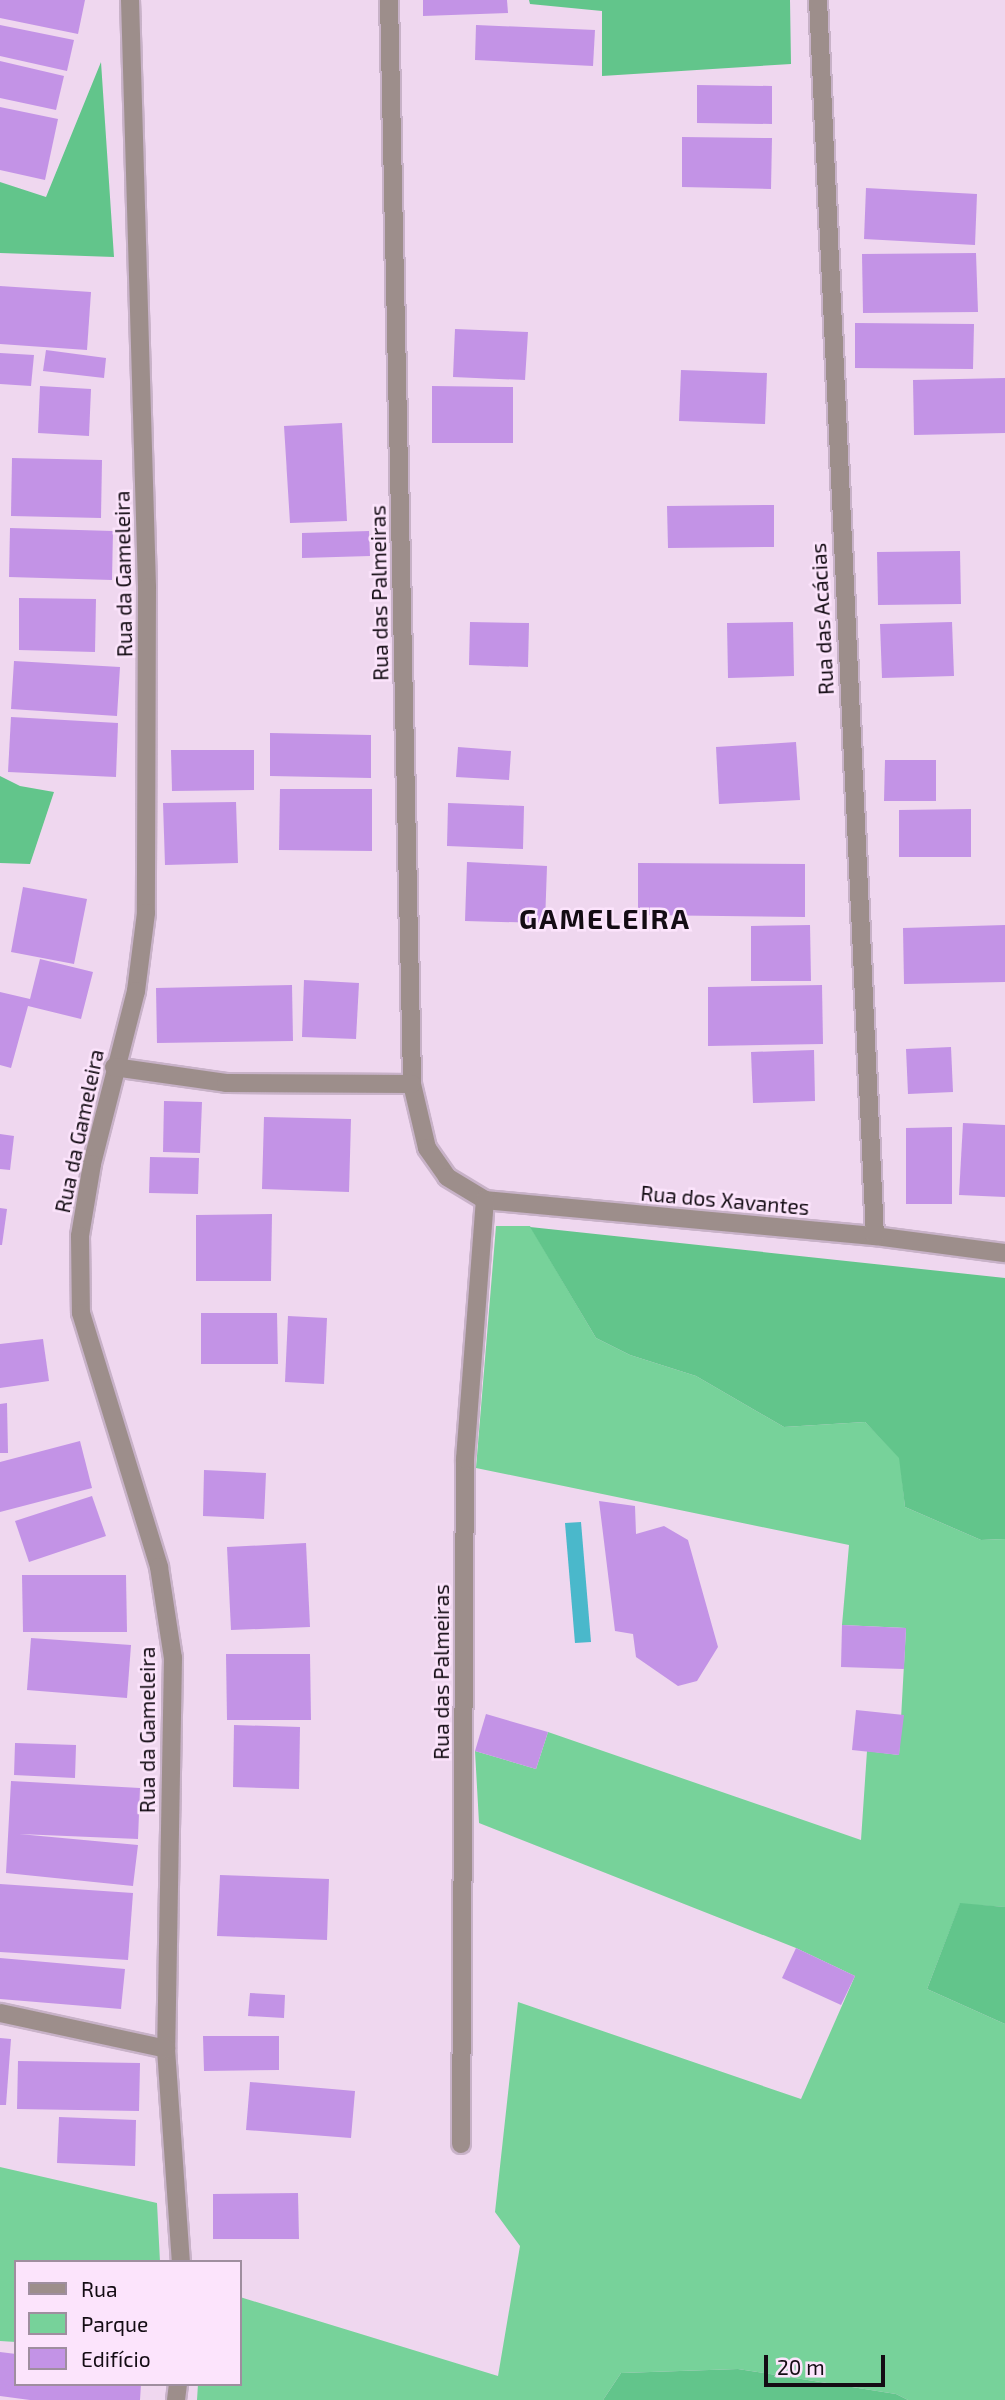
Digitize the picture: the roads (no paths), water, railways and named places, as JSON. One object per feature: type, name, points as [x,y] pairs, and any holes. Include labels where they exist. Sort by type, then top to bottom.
[{"type":"street","name":"Rua da Gameleira","points":[[130,0],[147,587],[146,913],[136,991],[114,1067],[92,1164],[80,1236],[82,1313],[159,1567],[173,1658],[166,2049],[181,2260]]},
{"type":"street","name":"Rua das Palmeiras","points":[[389,0],[412,1084],[426,1148],[447,1177]]},
{"type":"street","name":"Rua das Acácias","points":[[818,0],[875,1236]]},
{"type":"street","points":[[114,1067],[226,1083],[412,1084]]},
{"type":"street","name":"Rua dos Xavantes","points":[[447,1177],[485,1200],[875,1236],[1005,1253]]},
{"type":"street","name":"Rua das Palmeiras","points":[[461,2144],[465,1459],[485,1200]]},
{"type":"street","points":[[0,2014],[166,2049]]},
{"type":"water","points":[[581,1522],[591,1642],[575,1643],[565,1523]]},
{"type":"district","name":"GAMELEIRA","points":[[605,918]]}]
